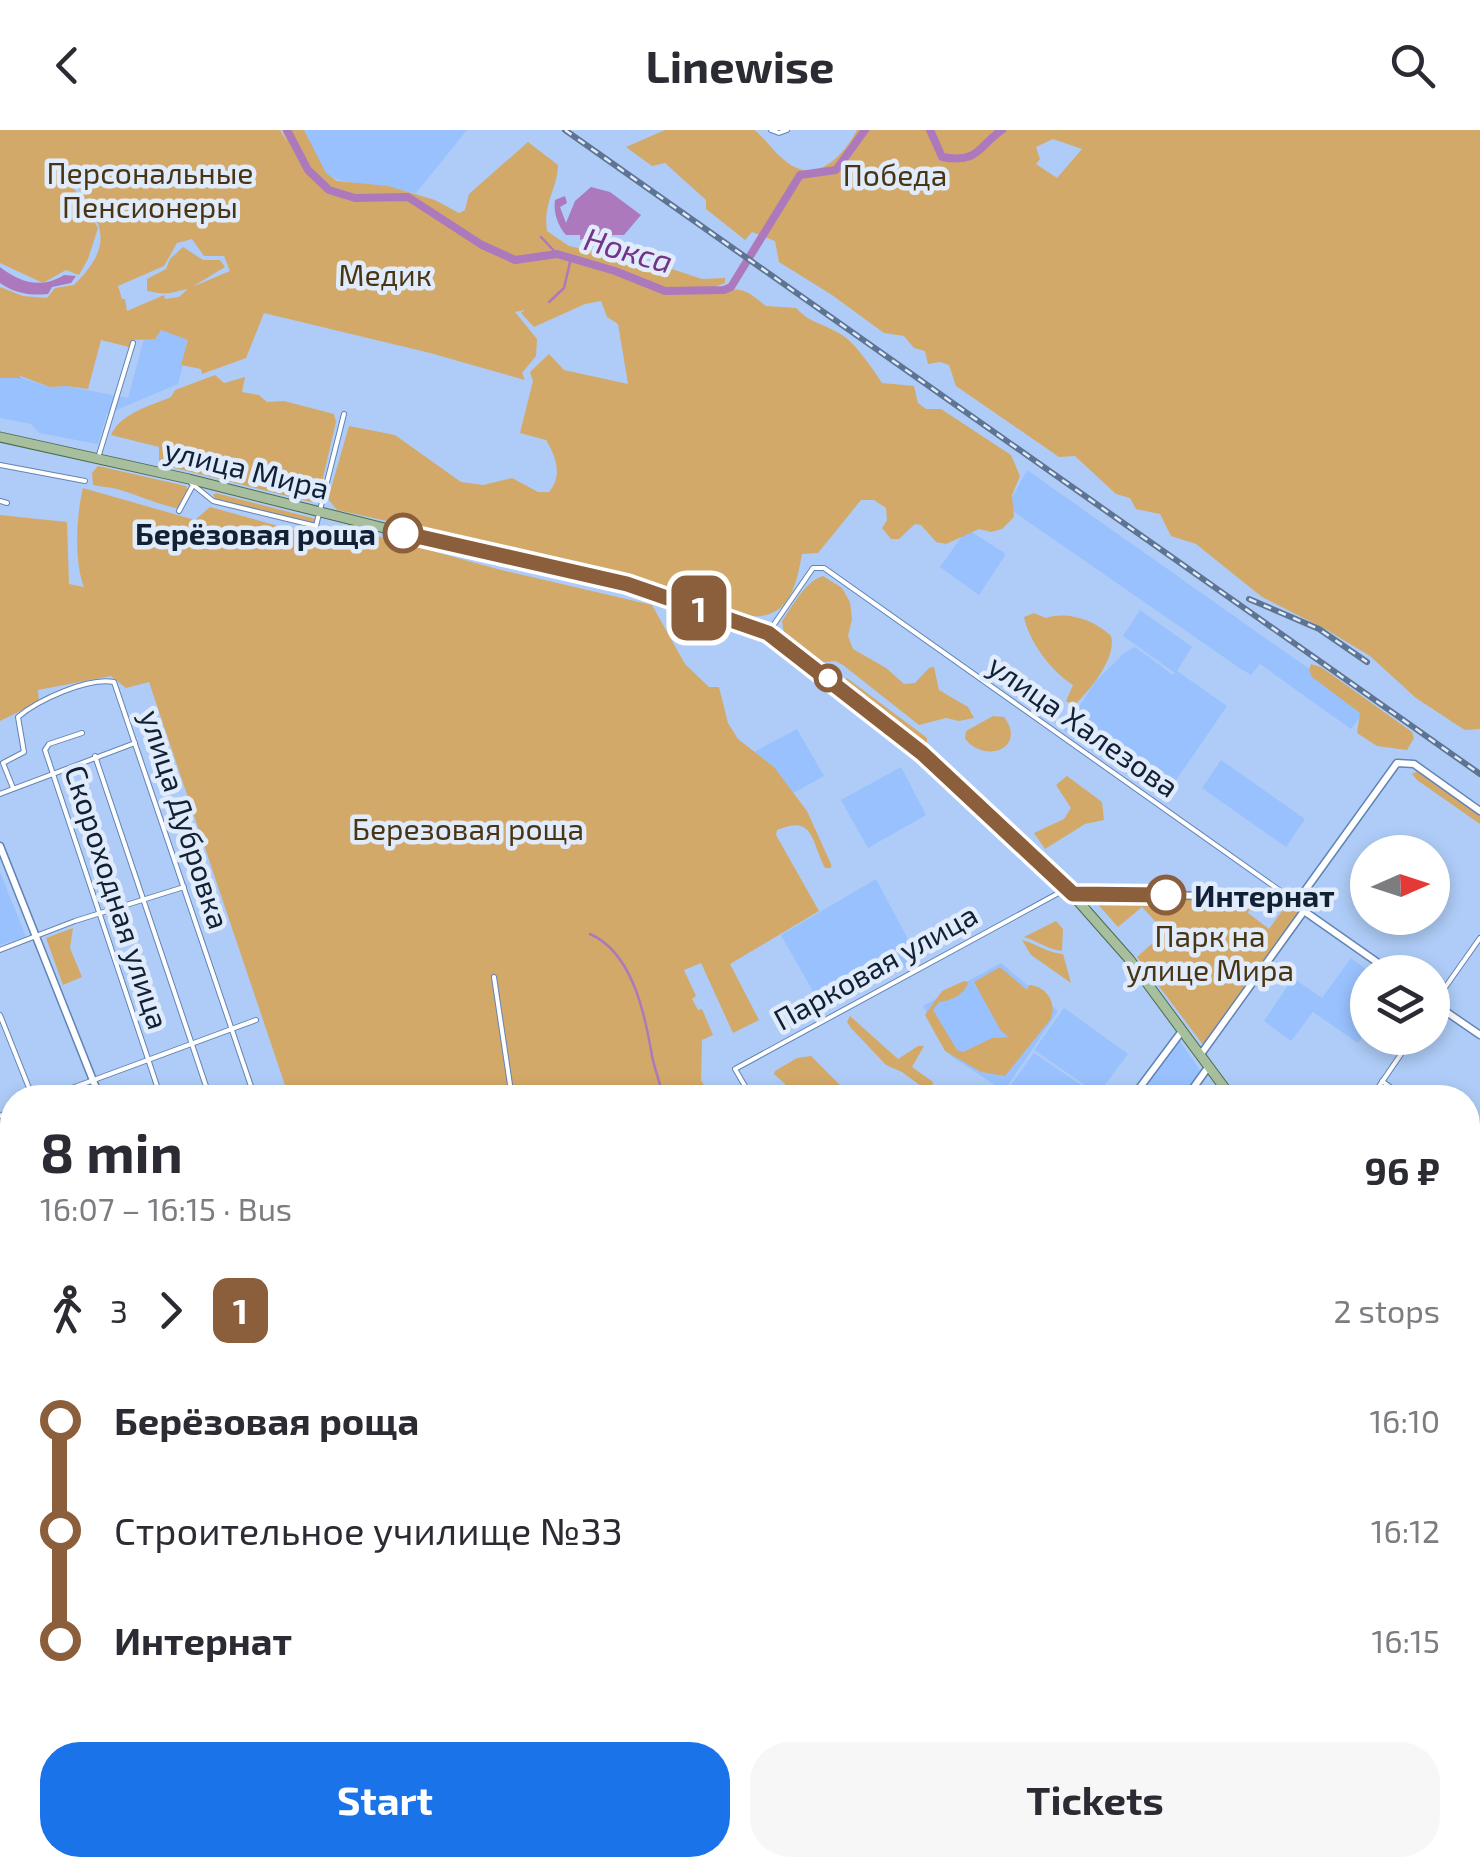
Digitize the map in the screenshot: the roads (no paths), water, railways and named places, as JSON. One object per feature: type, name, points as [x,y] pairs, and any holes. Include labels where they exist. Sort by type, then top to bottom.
[{"type":"main road","name":"улица Мира","points":[[0,437],[627,584],[768,633],[922,753],[1070,892],[1130,960],[1223,1085]]},
{"type":"street","points":[[770,130],[787,130]]},
{"type":"street","points":[[98,458],[133,343]]},
{"type":"street","points":[[179,511],[191,483],[218,502],[316,526],[344,414]]},
{"type":"street","points":[[0,465],[85,481]]},
{"type":"street","name":"улица Халезова","points":[[768,633],[813,568],[824,568],[1366,955]]},
{"type":"street","name":"улица Дубровка","points":[[13,788],[3,763],[24,752],[18,717],[57,692],[114,682],[250,1085]]},
{"type":"street","name":"Скороходная улица","points":[[82,733],[45,747],[157,1085]]},
{"type":"street","points":[[0,794],[136,742]]},
{"type":"street","points":[[95,756],[206,1085]]},
{"type":"street","points":[[1292,900],[1391,768],[1400,762],[1414,764],[1480,811]]},
{"type":"street","points":[[0,846],[95,1085]]},
{"type":"street","points":[[0,950],[184,886]]},
{"type":"street","name":"Парковая улица","points":[[744,1085],[735,1069],[1070,892],[1292,900]]},
{"type":"street","points":[[1202,1054],[1304,912]]},
{"type":"street","points":[[1450,980],[1480,938]]},
{"type":"street","points":[[494,977],[510,1085]]},
{"type":"street","points":[[0,1015],[28,1085]]},
{"type":"street","points":[[1450,1015],[1480,1035]]},
{"type":"street","points":[[80,1085],[256,1020]]},
{"type":"street","points":[[1142,1085],[1183,1030]]},
{"type":"street","points":[[1379,1085],[1400,1055]]},
{"type":"street","points":[[1195,1085],[1210,1065]]},
{"type":"street","points":[[1382,1081],[1387,1085]]},
{"type":"waterway","name":"Нокса","points":[[287,130],[308,170],[329,190],[355,198],[408,197],[482,245],[515,260],[557,254],[665,291],[731,287],[800,175],[836,170],[865,130]]},
{"type":"waterway","name":"Нокса","points":[[930,130],[942,157],[954,159],[971,156],[1002,130]]},
{"type":"waterway","points":[[541,237],[557,254]]},
{"type":"waterway","points":[[549,302],[564,288],[571,258]]},
{"type":"waterway","points":[[590,934],[616,954],[633,984],[660,1085]]},
{"type":"railway","points":[[565,130],[1480,774]]},
{"type":"railway","points":[[1249,599],[1319,629],[1367,662]]},
{"type":"place","name":"Берёзовая роща","points":[[403,533]]},
{"type":"place","name":"Интернат","points":[[1166,895]]},
{"type":"park label","name":"Победа","points":[[895,174]]},
{"type":"park label","name":"Персональные Пенсионеры","points":[[150,189]]},
{"type":"park label","name":"Медик","points":[[385,274]]},
{"type":"park label","name":"Березовая роща","points":[[468,828]]},
{"type":"park label","name":"Парк на улице Мира","points":[[1210,952]]}]
